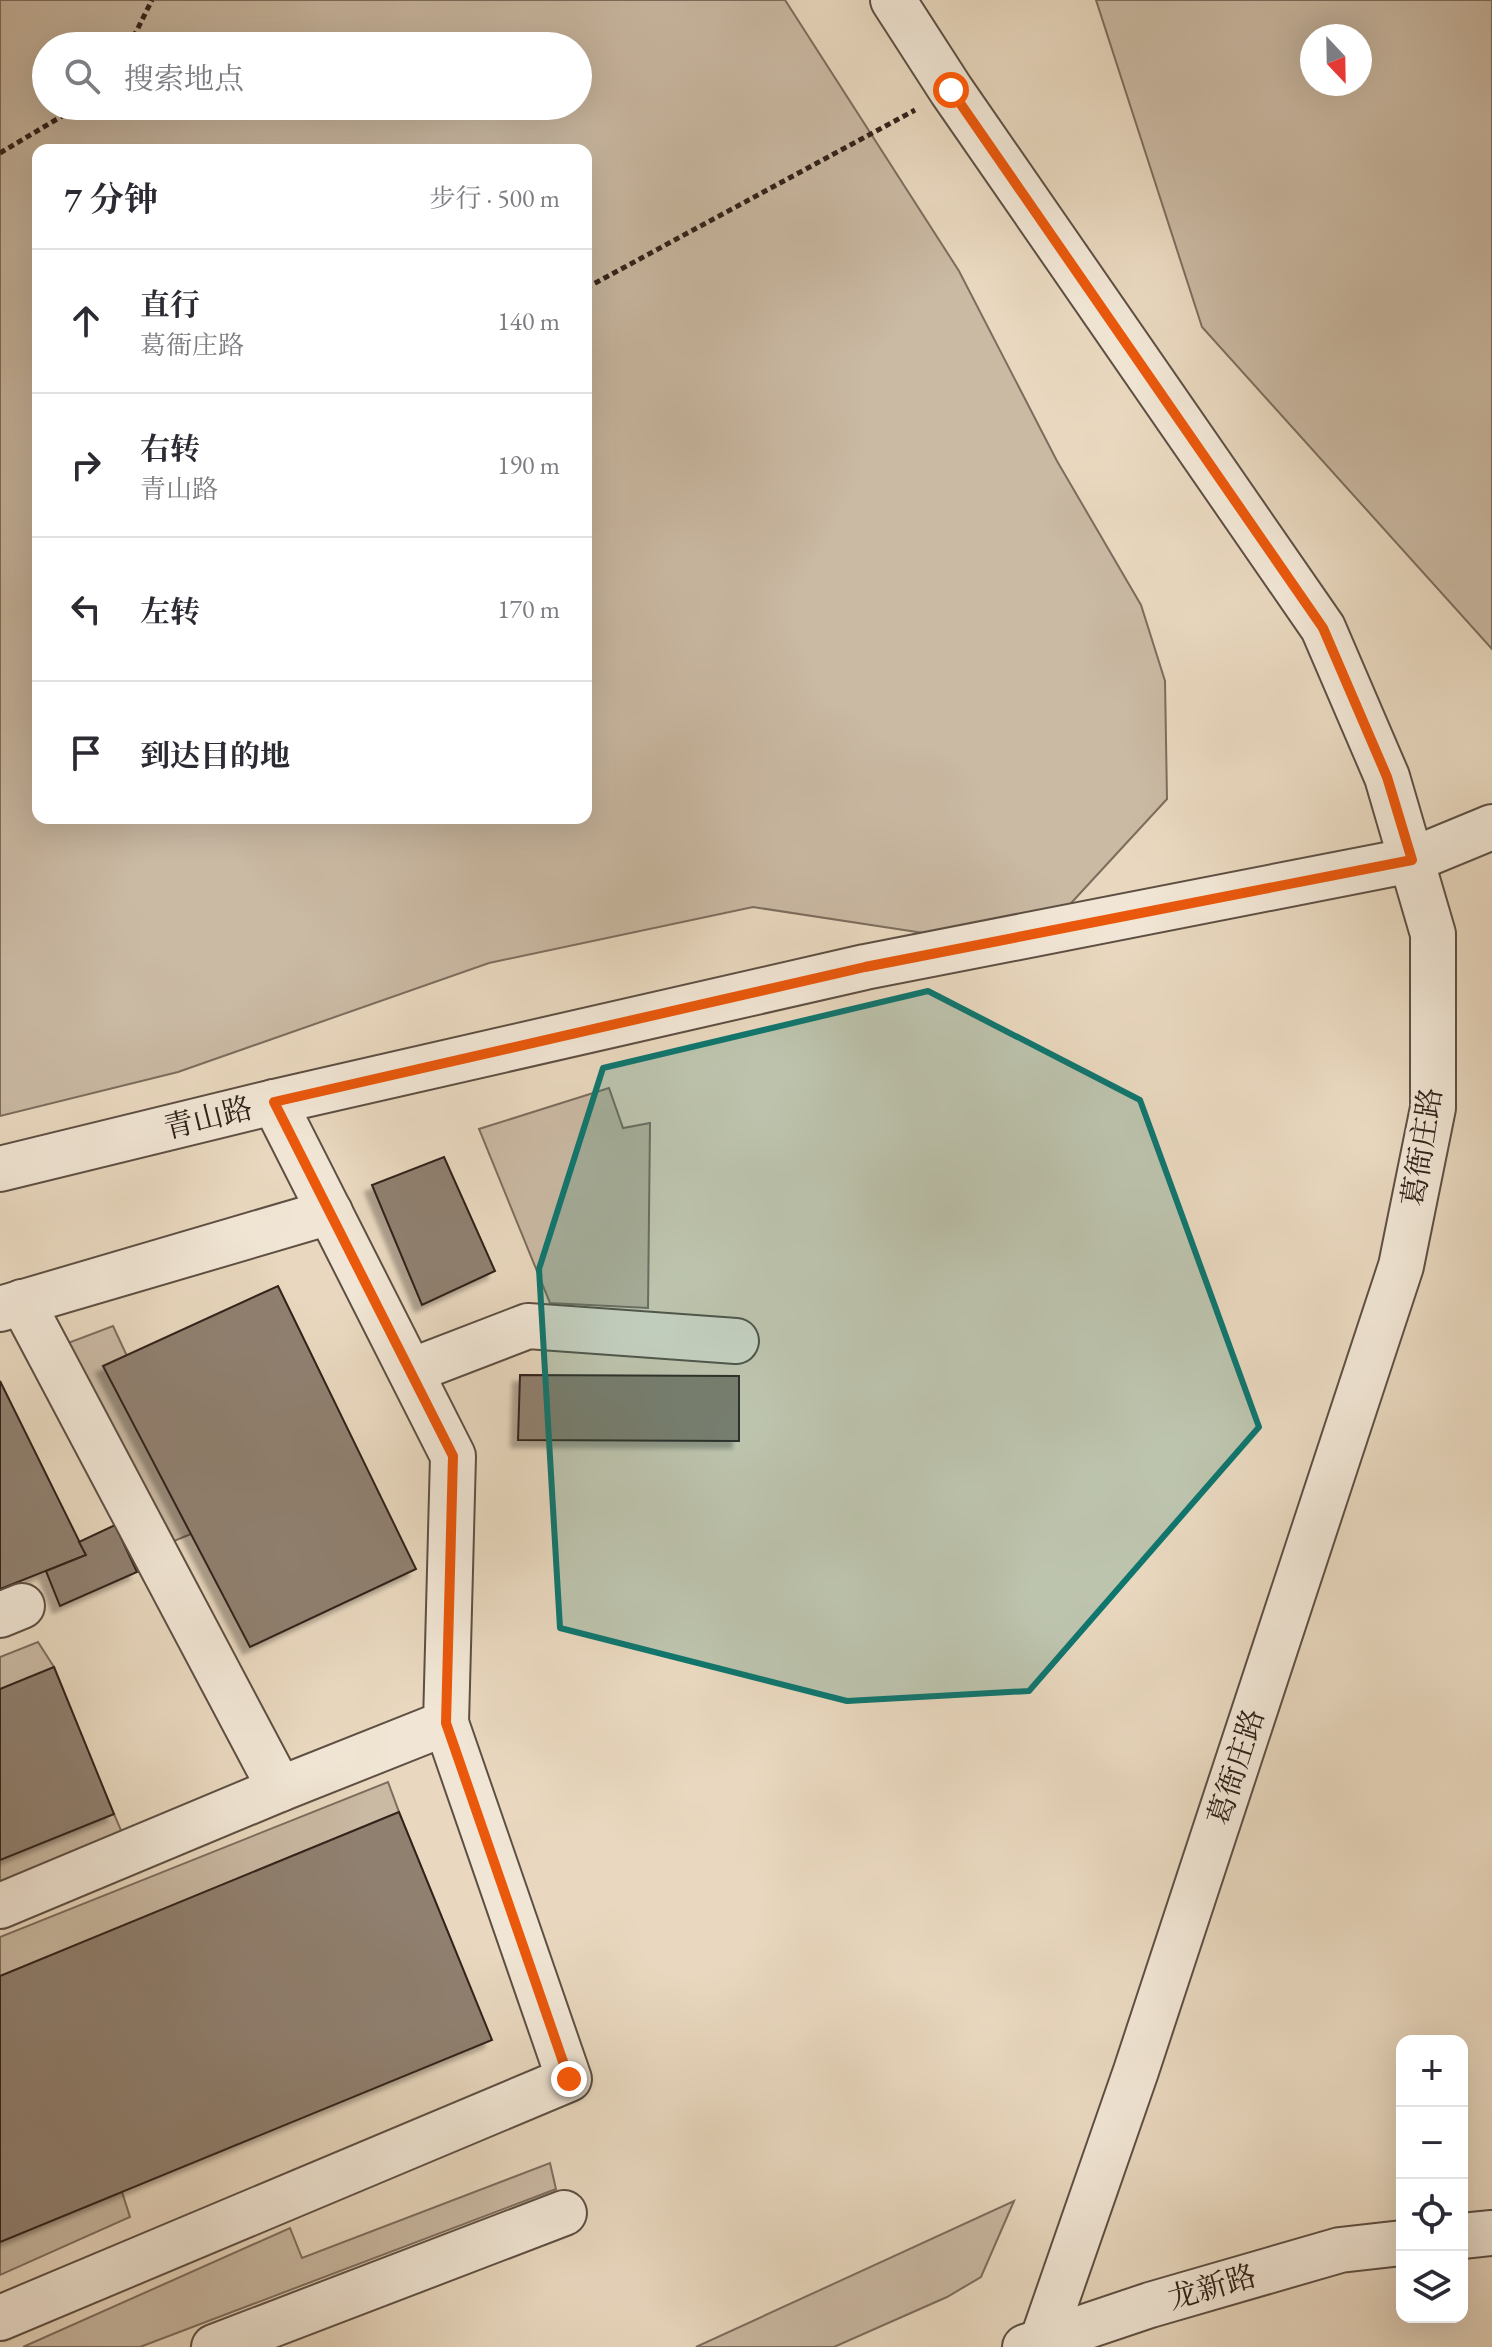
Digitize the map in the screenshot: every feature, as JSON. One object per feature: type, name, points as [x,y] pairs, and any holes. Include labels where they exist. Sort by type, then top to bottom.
[{"type":"street","name":"葛衙庄路","points":[[893,0],[951,90],[1323,628],[1387,777],[1433,934],[1433,1108],[1401,1266],[1141,2056],[1036,2345]]},
{"type":"street","name":"青山路","points":[[0,1169],[274,1102],[865,967],[1412,860],[1492,827]]},
{"type":"street","points":[[0,2318],[569,2079],[446,1723],[453,1456],[274,1102]]},
{"type":"street","points":[[280,1789],[11,1305],[330,1212]]},
{"type":"street","points":[[411,1371],[528,1326],[736,1341]]},
{"type":"street","points":[[0,1906],[446,1723]]},
{"type":"street","points":[[214,2347],[564,2213]]},
{"type":"street","points":[[1468,2235],[1492,2233]]},
{"type":"street","name":"龙新路","points":[[1036,2345],[1150,2305],[1340,2250],[1396,2244]]},
{"type":"path","points":[[136,32],[152,0]]},
{"type":"path","points":[[592,285],[951,90]]},
{"type":"path","points":[[0,153],[55,120]]},
{"type":"highlighted area","points":[[928,991],[1140,1100],[1259,1427],[1029,1691],[847,1701],[560,1628],[539,1269],[603,1068]]},
{"type":"shaded area","points":[[0,0],[785,0],[959,271],[1057,461],[1141,605],[1165,681],[1167,799],[1061,914],[930,934],[753,907],[489,963],[178,1072],[0,1116]]},
{"type":"shaded area","points":[[1096,0],[1492,0],[1492,649],[1202,327]]},
{"type":"shaded area","points":[[609,1088],[623,1128],[650,1123],[648,1308],[550,1303],[479,1129]]},
{"type":"shaded area","points":[[113,1326],[127,1356],[104,1366],[191,1534],[174,1541],[68,1343]]},
{"type":"shaded area","points":[[38,1642],[54,1667],[0,1689],[0,1657]]},
{"type":"shaded area","points":[[388,1782],[399,1812],[0,1976],[0,1937]]},
{"type":"shaded area","points":[[114,1814],[126,1842],[0,1892],[0,1860]]},
{"type":"shaded area","points":[[550,2163],[556,2189],[140,2347],[23,2347],[290,2228],[302,2258]]},
{"type":"shaded area","points":[[122,2192],[130,2217],[0,2275],[0,2242]]},
{"type":"shaded area","points":[[1014,2201],[981,2277],[947,2297],[834,2347],[696,2347]]},
{"type":"building","points":[[444,1157],[495,1271],[422,1305],[372,1185]]},
{"type":"building","points":[[278,1286],[416,1569],[250,1647],[103,1366]]},
{"type":"building","points":[[520,1375],[739,1376],[739,1441],[518,1440]]},
{"type":"building","points":[[0,1381],[86,1555],[0,1589]]},
{"type":"building","points":[[115,1525],[137,1572],[60,1606],[46,1571],[86,1555],[79,1542]]},
{"type":"building","points":[[54,1667],[114,1814],[0,1860],[0,1689]]},
{"type":"building","points":[[399,1812],[492,2040],[0,2242],[0,1976]]},
{"type":"route","points":[[569,2079],[446,1723],[453,1456],[274,1102],[865,967],[1412,860],[1387,777],[1323,628],[951,90]]}]
